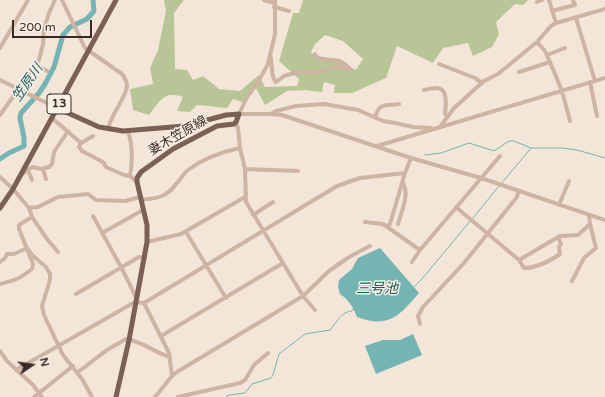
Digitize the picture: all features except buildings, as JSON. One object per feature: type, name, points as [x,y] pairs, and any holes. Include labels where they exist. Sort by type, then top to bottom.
[{"type":"main road","name":"13","points":[[0,208],[21,175],[116,0]]},
{"type":"main road","name":"妻木笠原線","points":[[57,108],[108,130],[128,131],[185,126],[226,115],[239,114]]},
{"type":"main road","points":[[236,123],[239,114]]},
{"type":"main road","name":"妻木笠原線","points":[[137,182],[137,178],[141,172],[183,143],[217,126],[236,123]]},
{"type":"main road","points":[[116,397],[129,340],[148,232],[137,182]]},
{"type":"street","points":[[0,48],[28,0]]},
{"type":"street","points":[[0,115],[36,65],[44,44],[44,29],[55,0]]},
{"type":"street","points":[[62,0],[83,46],[122,74],[127,86],[109,124],[108,130]]},
{"type":"street","points":[[264,0],[275,3],[289,11]]},
{"type":"street","points":[[537,2],[542,0]]},
{"type":"street","points":[[549,0],[556,23]]},
{"type":"street","points":[[552,11],[575,5],[574,0]]},
{"type":"street","points":[[275,3],[275,34],[266,68],[247,97],[239,114],[272,114],[307,123],[411,158],[480,178],[558,206],[605,220]]},
{"type":"street","points":[[438,128],[454,108],[482,83],[498,74],[537,42],[551,26],[556,23],[605,9]]},
{"type":"street","points":[[576,18],[592,82],[597,116]]},
{"type":"street","points":[[537,42],[547,55],[550,62],[562,91],[570,121]]},
{"type":"street","points":[[547,55],[565,48]]},
{"type":"street","points":[[270,54],[273,65],[273,79],[276,82],[284,76],[298,72],[319,72],[335,67],[342,67],[348,70],[350,69],[340,60],[319,58],[315,54]]},
{"type":"street","points":[[519,72],[550,62]]},
{"type":"street","points":[[439,64],[475,78],[482,83]]},
{"type":"street","points":[[36,65],[47,71]]},
{"type":"street","points":[[377,146],[605,78]]},
{"type":"street","points":[[0,80],[57,108]]},
{"type":"street","points":[[424,90],[439,88],[443,89],[446,106],[445,114],[448,116]]},
{"type":"street","points":[[272,114],[276,111],[296,106],[324,104],[348,108],[383,121],[413,127],[438,128]]},
{"type":"street","points":[[375,117],[378,108],[381,106],[399,104]]},
{"type":"street","points":[[52,118],[81,143]]},
{"type":"street","points":[[236,123],[245,169],[246,202],[302,296],[315,310]]},
{"type":"street","points":[[128,131],[133,149],[132,169],[130,176]]},
{"type":"street","points":[[21,175],[32,167],[43,169],[51,166],[54,152],[68,132]]},
{"type":"street","points":[[93,136],[81,143],[79,147],[82,151],[102,161],[106,167],[130,176],[137,182]]},
{"type":"street","points":[[29,208],[38,207],[58,197],[74,195],[88,194],[96,200],[124,201],[140,198],[161,197],[168,193],[184,174],[202,161],[219,153],[240,148]]},
{"type":"street","points":[[412,262],[420,250],[500,156]]},
{"type":"street","points":[[387,227],[411,158]]},
{"type":"street","points":[[43,169],[46,179]]},
{"type":"street","points":[[245,169],[298,171]]},
{"type":"street","points":[[28,170],[32,180]]},
{"type":"street","points":[[144,303],[337,186],[360,178],[405,173]]},
{"type":"street","points":[[0,177],[13,189],[29,208],[32,217],[58,252]]},
{"type":"street","points":[[558,206],[569,181]]},
{"type":"street","points":[[398,224],[405,198],[403,183]]},
{"type":"street","points":[[420,324],[418,316],[423,307],[464,263],[517,197],[518,192]]},
{"type":"street","points":[[147,242],[186,232],[245,198]]},
{"type":"street","points":[[253,215],[273,202]]},
{"type":"street","points":[[457,208],[519,260],[524,268],[530,268],[553,259],[560,254],[559,247],[561,244],[558,237]]},
{"type":"street","points":[[102,233],[143,210]]},
{"type":"street","points":[[572,281],[584,258],[596,248],[589,215]]},
{"type":"street","points":[[92,216],[121,267],[136,299],[144,303],[161,336],[170,357],[172,376]]},
{"type":"street","points":[[0,284],[21,278],[32,269],[33,264],[19,229],[19,225],[32,217]]},
{"type":"street","points":[[365,222],[383,224],[420,250]]},
{"type":"street","points":[[519,260],[558,237],[565,235],[578,235],[590,224]]},
{"type":"street","points":[[186,232],[226,298]]},
{"type":"street","points":[[156,397],[172,376],[177,372],[302,296],[339,264],[370,246]]},
{"type":"street","points":[[0,262],[7,254],[14,254],[27,248]]},
{"type":"street","points":[[27,248],[32,255],[46,267],[50,274],[50,280],[42,306],[58,346],[63,355],[78,372],[92,397]]},
{"type":"street","points":[[76,294],[139,257],[144,258]]},
{"type":"street","points":[[161,336],[283,263]]},
{"type":"street","points":[[16,370],[136,299]]},
{"type":"street","points":[[78,372],[107,350],[126,339],[149,347],[159,354],[170,357]]},
{"type":"street","points":[[0,351],[7,361],[33,385],[40,395]]},
{"type":"street","points":[[178,397],[240,383],[245,380],[254,365],[268,353]]},
{"type":"street","points":[[34,397],[40,395],[72,366]]},
{"type":"green space","points":[[164,0],[184,0],[174,13],[175,69],[187,70],[193,80],[203,76],[219,89],[240,91],[259,75],[265,87],[297,86],[299,79],[279,61],[293,13],[299,13],[303,0],[528,0],[523,5],[515,4],[496,22],[499,34],[492,47],[473,56],[468,43],[443,48],[433,63],[397,46],[386,78],[352,93],[334,93],[335,85],[324,82],[322,92],[304,90],[287,91],[265,105],[256,88],[242,102],[233,99],[227,108],[197,105],[190,112],[177,111],[183,97],[171,95],[163,98],[149,115],[133,110],[130,89],[153,84],[150,68],[158,50],[166,11]],"holes":[[[325,35],[343,41],[363,59],[356,70],[339,62],[318,60],[311,52],[315,44]]]},
{"type":"water","name":"三号池","points":[[380,248],[419,293],[406,308],[393,318],[378,321],[357,317],[350,304],[340,294],[338,287],[339,280],[352,269],[358,258]]},
{"type":"water","points":[[413,334],[422,355],[376,374],[365,346],[383,340],[400,340]]},
{"type":"waterway","name":"笠原川","points":[[0,159],[24,146],[20,118],[21,113],[45,84],[54,67],[63,35],[70,27],[87,19],[94,11],[93,0]]},
{"type":"waterway","points":[[425,155],[441,153],[469,143],[494,151],[509,141],[514,141],[531,148],[562,148],[577,150],[605,158]]},
{"type":"waterway","points":[[501,184],[531,148]]},
{"type":"waterway","points":[[473,218],[499,186]]},
{"type":"waterway","points":[[414,287],[471,220]]},
{"type":"waterway","points":[[226,397],[229,395],[245,393],[252,384],[271,378],[279,354],[305,334],[330,330],[342,315],[352,311],[354,308]]}]
